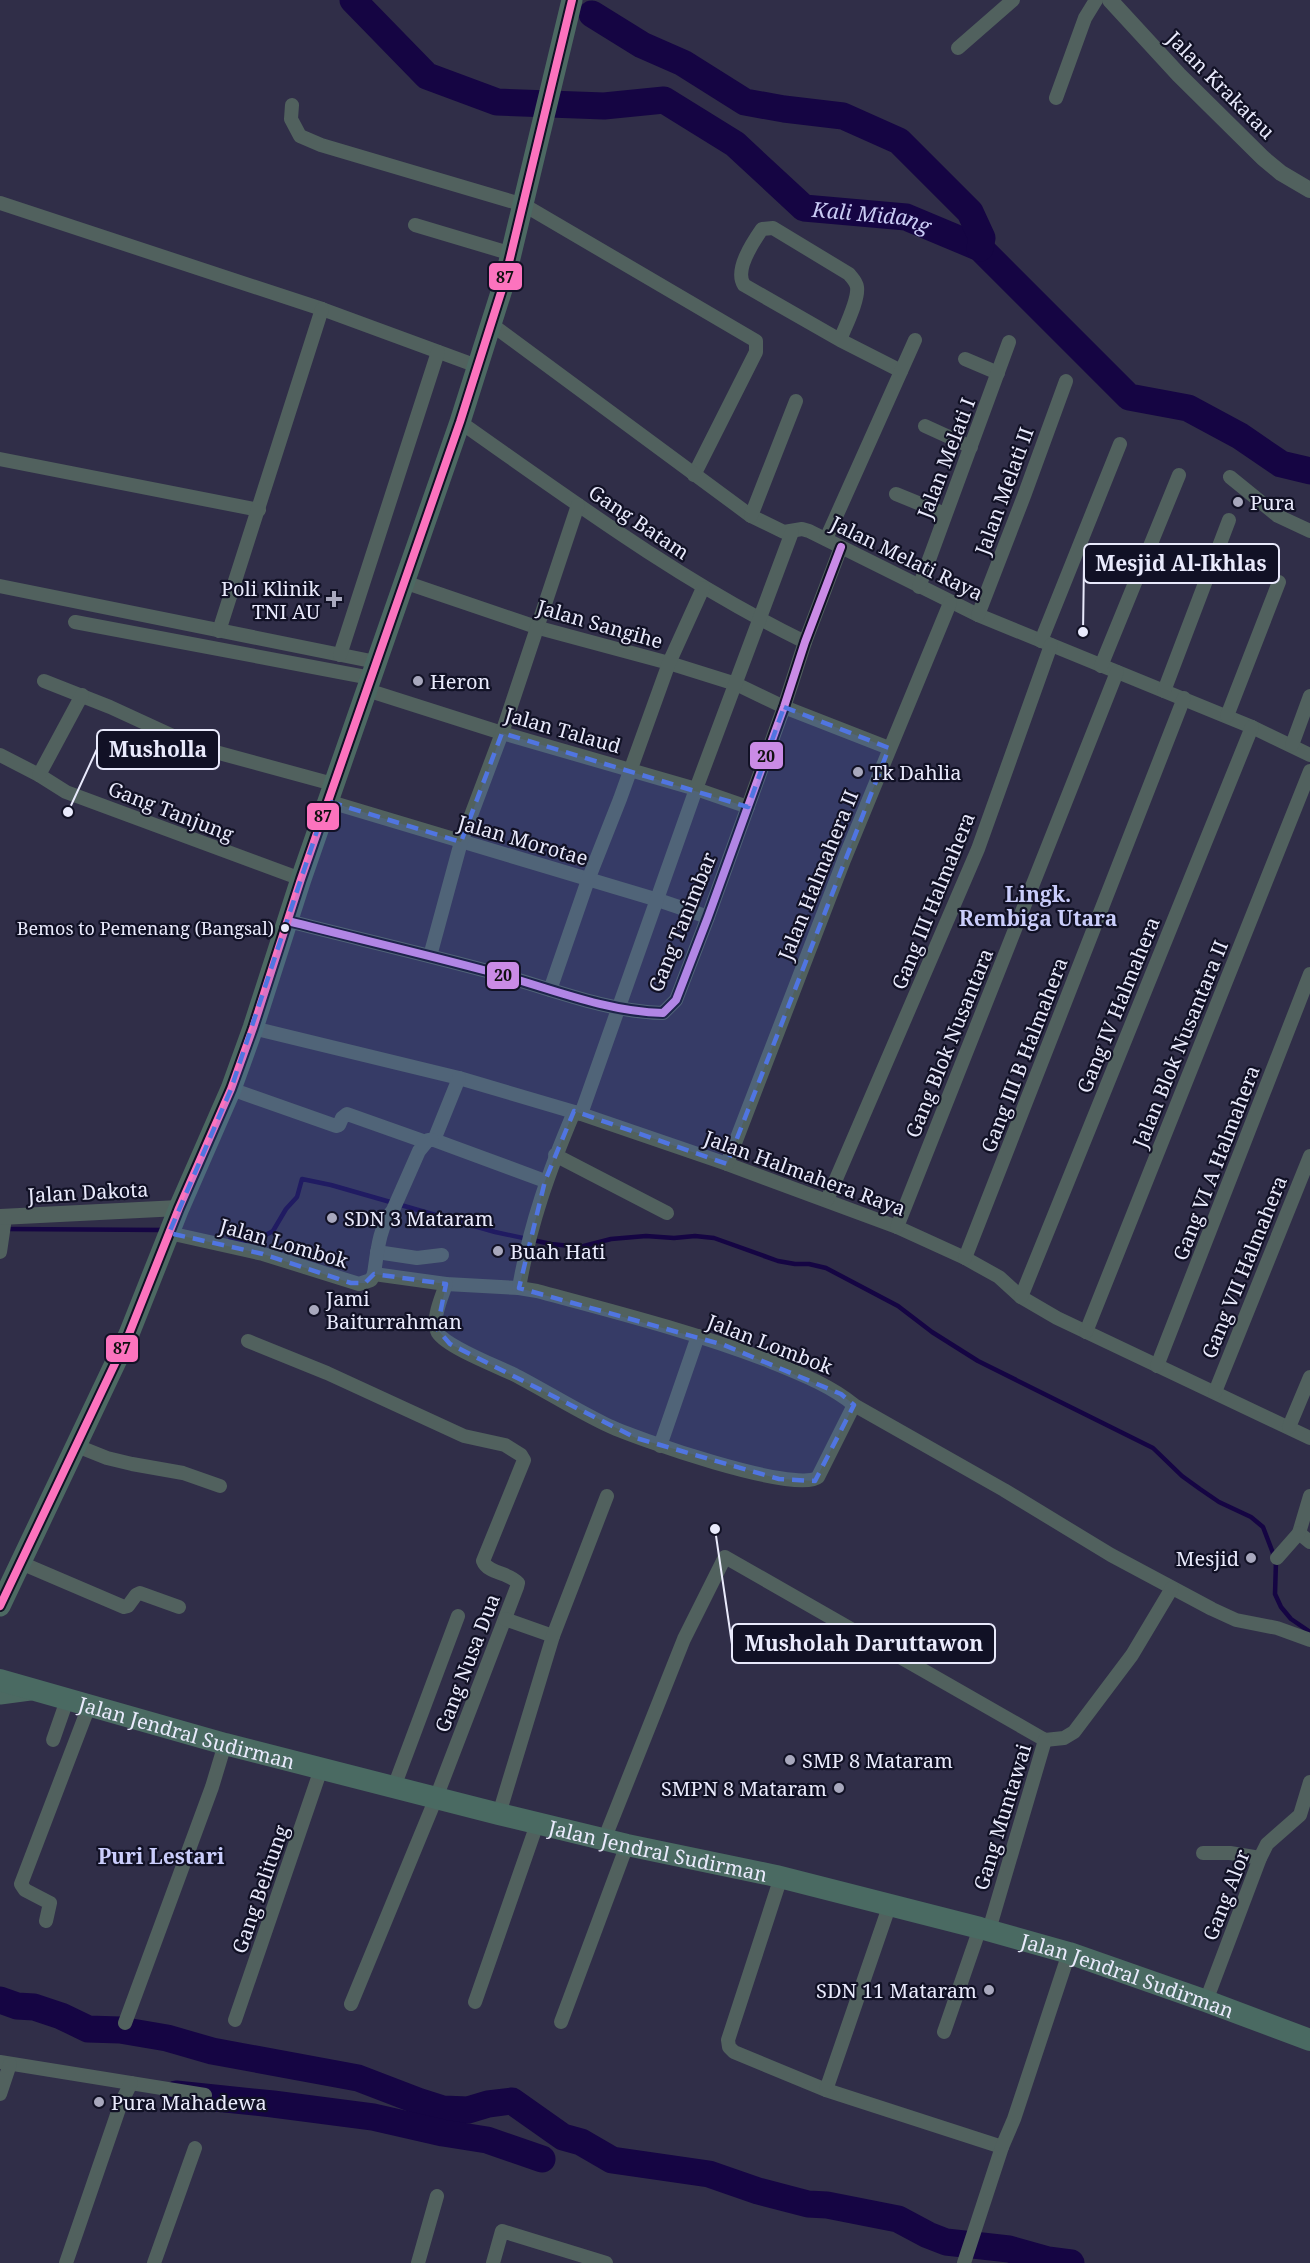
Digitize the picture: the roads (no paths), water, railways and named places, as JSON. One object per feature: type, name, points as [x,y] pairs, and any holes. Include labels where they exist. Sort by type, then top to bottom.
[{"type":"highway","name":"Jalan Jendral Sudirman","points":[[0,1680],[225,1744],[537,1824],[781,1877],[984,1929],[1069,1953],[1310,2040]]},
{"type":"main road","points":[[0,1606],[129,1334],[231,1089],[253,1028],[330,793],[460,422],[491,324],[524,206],[569,2]]},
{"type":"main road","points":[[0,1694],[30,1689]]},
{"type":"street","points":[[958,48],[1013,0]]},
{"type":"street","points":[[1056,98],[1085,18],[1096,0]]},
{"type":"street","name":"Jalan Krakatau","points":[[1110,0],[1179,75],[1263,158],[1281,173],[1310,190]]},
{"type":"street","points":[[292,105],[291,119],[300,136],[321,145],[524,206],[636,269],[756,341],[756,352],[694,475]]},
{"type":"street","points":[[0,203],[349,318],[477,366]]},
{"type":"street","points":[[415,225],[512,254]]},
{"type":"street","points":[[840,340],[854,302],[857,289],[855,281],[849,274],[772,228],[762,229],[741,272],[744,285],[840,340],[901,371]]},
{"type":"street","points":[[219,631],[322,309]]},
{"type":"street","name":"Jalan Melati Raya","points":[[491,324],[751,516],[779,530],[792,532],[802,530],[826,539],[950,603],[1227,716],[1310,754]]},
{"type":"street","points":[[826,539],[915,340]]},
{"type":"street","name":"Jalan Melati I","points":[[919,587],[1009,342]]},
{"type":"street","points":[[340,655],[438,352]]},
{"type":"street","points":[[965,359],[998,373]]},
{"type":"street","name":"Jalan Melati II","points":[[978,615],[1066,381]]},
{"type":"street","points":[[751,516],[796,401]]},
{"type":"street","name":"Gang Batam","points":[[460,422],[578,505],[703,588],[805,642]]},
{"type":"street","points":[[925,426],[971,447]]},
{"type":"street","name":"Gang III Halmahera","points":[[827,1200],[978,849],[1046,643],[1120,444]]},
{"type":"street","points":[[0,459],[259,510]]},
{"type":"street","points":[[1101,666],[1179,475]]},
{"type":"street","points":[[1230,477],[1278,516],[1310,531]]},
{"type":"street","points":[[896,494],[945,514]]},
{"type":"street","points":[[430,956],[461,842],[502,734],[578,505]]},
{"type":"street","points":[[1164,691],[1229,520]]},
{"type":"street","points":[[519,1288],[526,1247],[545,1181],[555,1155],[577,1113],[618,1006],[758,619],[792,532]]},
{"type":"street","name":"Gang Tanimbar","points":[[288,921],[430,956],[550,990],[618,1006],[663,1013],[676,1000],[708,917],[841,547]]},
{"type":"street","name":"Jalan Sangihe","points":[[404,582],[539,627],[736,684],[784,707],[890,748]]},
{"type":"street","points":[[1227,716],[1279,582]]},
{"type":"street","points":[[0,586],[340,655],[372,676]]},
{"type":"street","points":[[550,990],[588,880],[669,663],[703,588]]},
{"type":"street","name":"Jalan Halmahera II","points":[[727,1164],[844,860],[950,603]]},
{"type":"street","points":[[75,622],[372,676]]},
{"type":"street","name":"Gang Blok Nusantara","points":[[897,1227],[1117,672]]},
{"type":"street","name":"Jalan Talaud","points":[[372,676],[502,734],[630,769],[748,807]]},
{"type":"street","name":"Jalan Morotae","points":[[44,681],[82,695],[197,747],[461,842],[708,917]]},
{"type":"street","points":[[39,775],[82,695]]},
{"type":"street","points":[[1292,745],[1310,696]]},
{"type":"street","name":"Gang III B Halmahera","points":[[965,1258],[1184,698]]},
{"type":"street","name":"Gang IV Halmahera","points":[[1021,1297],[1252,727]]},
{"type":"street","name":"Gang Tanjung","points":[[0,754],[66,792],[301,879]]},
{"type":"street","name":"Jalan Blok Nusantara II","points":[[1086,1332],[1310,771]]},
{"type":"street","name":"Gang VI A Halmahera","points":[[1157,1366],[1310,974]]},
{"type":"street","name":"Jalan Halmahera Raya","points":[[253,1028],[459,1078],[577,1113],[727,1164],[897,1227],[965,1258],[999,1277],[1021,1297],[1086,1332],[1310,1438]]},
{"type":"street","points":[[374,1274],[377,1252],[386,1221],[419,1151],[430,1141],[459,1078]]},
{"type":"street","points":[[231,1089],[336,1126],[347,1114],[545,1181]]},
{"type":"street","points":[[555,1155],[667,1213]]},
{"type":"street","name":"Gang VII Halmahera","points":[[1215,1392],[1310,1156]]},
{"type":"street","name":"Jalan Dakota","points":[[3,1222],[175,1219]]},
{"type":"street","name":"Jalan Lombok","points":[[175,1219],[263,1254],[351,1283],[366,1283],[374,1274],[446,1284],[537,1290],[698,1336],[788,1369],[841,1394],[854,1405],[1172,1588],[1236,1620],[1277,1628],[1310,1640]]},
{"type":"street","points":[[0,1252],[3,1222]]},
{"type":"street","points":[[377,1252],[417,1258],[442,1255]]},
{"type":"street","points":[[446,1284],[437,1312],[436,1329],[450,1344],[514,1374],[606,1424],[660,1446],[779,1479],[809,1482],[818,1478],[854,1405]]},
{"type":"street","points":[[660,1446],[698,1336]]},
{"type":"street","name":"Gang Nusa Dua","points":[[248,1341],[327,1373],[458,1434],[496,1442],[521,1455],[523,1463],[483,1561],[483,1565],[487,1568],[511,1577],[518,1583],[436,1798],[351,2004]]},
{"type":"street","points":[[1289,1427],[1310,1377]]},
{"type":"street","points":[[77,1446],[107,1458],[183,1473],[220,1486]]},
{"type":"street","points":[[499,1814],[553,1636],[607,1496]]},
{"type":"street","points":[[1277,1558],[1305,1537],[1299,1526],[1310,1496]]},
{"type":"street","points":[[604,1840],[684,1639],[725,1557],[1046,1740]]},
{"type":"street","points":[[21,1563],[124,1607],[128,1606],[140,1593],[179,1607]]},
{"type":"street","name":"Gang Muntawai","points":[[944,2032],[984,1929],[1046,1740],[1064,1738],[1074,1732],[1132,1655],[1172,1588]]},
{"type":"street","points":[[394,1787],[458,1616]]},
{"type":"street","points":[[505,1619],[553,1636]]},
{"type":"street","points":[[53,1740],[66,1700]]},
{"type":"street","points":[[46,1921],[50,1903],[25,1890],[21,1884],[89,1706]]},
{"type":"street","points":[[125,2023],[212,1786],[225,1744]]},
{"type":"street","name":"Gang Belitung","points":[[235,2020],[321,1769]]},
{"type":"street","name":"Gang Alor","points":[[1206,2001],[1260,1858],[1272,1839],[1294,1822],[1302,1811],[1310,1782]]},
{"type":"street","points":[[1294,1822],[1310,1823]]},
{"type":"street","points":[[475,2002],[537,1824]]},
{"type":"street","points":[[561,2022],[627,1845]]},
{"type":"street","points":[[1203,1853],[1230,1853],[1260,1858]]},
{"type":"street","points":[[781,1877],[729,2040],[729,2047],[734,2052],[826,2090],[1002,2147]]},
{"type":"street","points":[[826,2090],[890,1904]]},
{"type":"street","points":[[965,2257],[1069,1953]]},
{"type":"street","points":[[0,2094],[7,2063],[205,2095]]},
{"type":"street","points":[[66,2263],[121,2103],[131,2083]]},
{"type":"street","points":[[154,2263],[195,2148]]},
{"type":"street","points":[[418,2263],[437,2196]]},
{"type":"street","points":[[493,2263],[502,2231],[606,2263]]},
{"type":"waterway","name":"Kali Midang","points":[[353,0],[427,76],[497,102],[604,106],[664,100],[735,144],[804,208],[906,217],[980,248],[1129,397],[1188,408],[1240,436],[1281,464],[1310,471]]},
{"type":"waterway","points":[[592,14],[642,45],[683,63],[745,102],[843,116],[899,141],[970,212],[982,238],[980,248]]},
{"type":"waterway","points":[[230,1240],[241,1242],[262,1237],[273,1231],[286,1209],[297,1197],[302,1179],[331,1185],[495,1232],[551,1244],[580,1247],[611,1239],[695,1236],[714,1238],[778,1261],[826,1268],[898,1306],[932,1332],[978,1361],[1153,1448],[1182,1476],[1200,1489],[1219,1502],[1251,1517],[1263,1527],[1276,1561],[1275,1594],[1281,1607],[1291,1619],[1310,1632]]},
{"type":"waterway","points":[[6,1229],[165,1230]]},
{"type":"waterway","points":[[0,2000],[17,2006],[34,2007],[61,2016],[88,2029],[120,2030],[167,2038],[212,2051],[358,2078],[443,2109],[468,2110],[488,2104],[512,2101],[563,2137],[581,2142],[612,2160],[709,2174],[758,2191],[808,2204],[827,2205],[898,2219],[946,2242],[1009,2249],[1048,2260],[1071,2263]]},
{"type":"waterway","points":[[176,2094],[373,2117],[443,2133],[487,2140],[542,2159]]},
{"type":"place","name":"Pura","points":[[1238,502]]},
{"type":"place","name":"Poli Klinik TNI AU","points":[[334,599]]},
{"type":"place","name":"Mesjid Al-Ikhlas","points":[[1083,632]]},
{"type":"place","name":"Heron","points":[[418,681]]},
{"type":"place","name":"Tk Dahlia","points":[[858,772]]},
{"type":"place","name":"Musholla","points":[[68,812]]},
{"type":"place","name":"Bemos to Pemenang (Bangsal)","points":[[285,928]]},
{"type":"place","name":"SDN 3 Mataram","points":[[332,1218]]},
{"type":"place","name":"Buah Hati","points":[[498,1251]]},
{"type":"place","name":"Jami Baiturrahman","points":[[314,1310]]},
{"type":"place","name":"Musholah Daruttawon","points":[[715,1529]]},
{"type":"place","name":"Mesjid","points":[[1251,1558]]},
{"type":"place","name":"SMP 8 Mataram","points":[[790,1760]]},
{"type":"place","name":"SMPN 8 Mataram","points":[[839,1788]]},
{"type":"place","name":"SDN 11 Mataram","points":[[989,1990]]},
{"type":"place","name":"Pura Mahadewa","points":[[99,2102]]},
{"type":"district","name":"Lingk. Rembiga Utara","points":[[1038,906]]},
{"type":"district","name":"Puri Lestari","points":[[161,1856]]}]
